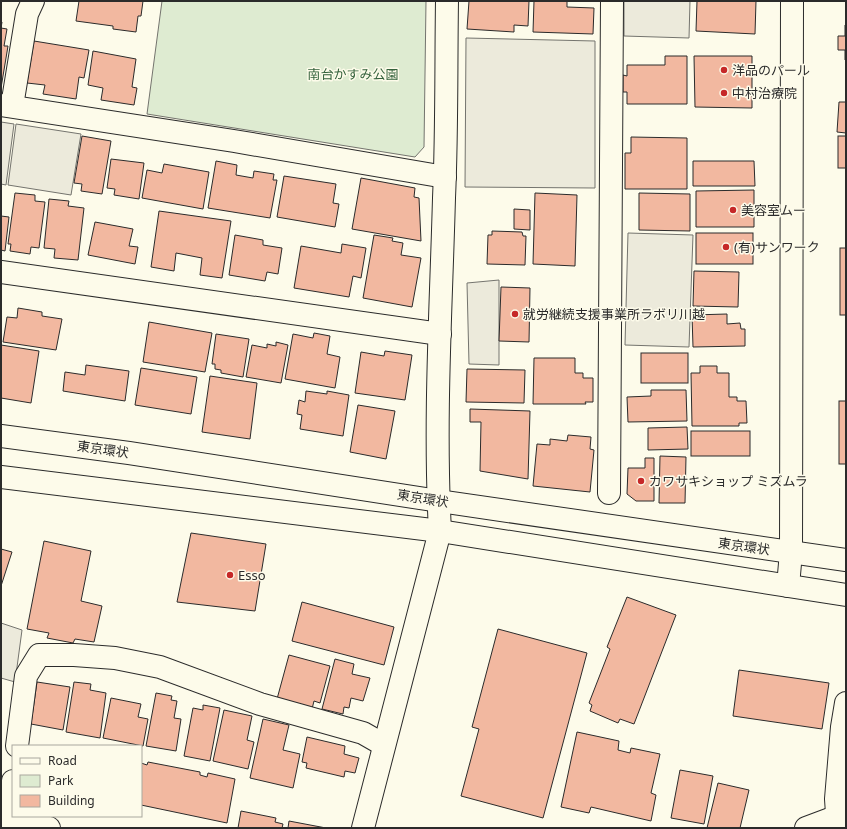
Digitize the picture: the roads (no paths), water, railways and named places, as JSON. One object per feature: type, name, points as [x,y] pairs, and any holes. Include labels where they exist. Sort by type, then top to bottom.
[{"type":"main road","points":[[33,1],[27,14],[6,105],[234,141],[445,177]]},
{"type":"main road","points":[[363,828],[440,531],[440,334],[445,177],[447,1]]},
{"type":"main road","points":[[609,493],[612,1]]},
{"type":"main road","points":[[788,586],[791,552],[792,1]]},
{"type":"main road","points":[[1,272],[440,334]]},
{"type":"main road","name":"東京環状","points":[[1,436],[129,453],[439,501],[846,560]]},
{"type":"main road","points":[[1,477],[440,531],[846,595]]},
{"type":"main road","points":[[17,745],[26,676],[39,655],[74,655],[115,658],[160,667],[260,704],[363,733],[384,745]]},
{"type":"main road","points":[[806,828],[840,819],[836,799],[842,727],[846,703]]},
{"type":"main road","points":[[12,785],[4,821],[48,828]]},
{"type":"place","name":"洋品のパール","points":[[724,70]]},
{"type":"place","name":"中村治療院","points":[[724,93]]},
{"type":"place","name":"美容室ムー","points":[[733,210]]},
{"type":"place","name":"(有)サンワーク","points":[[726,247]]},
{"type":"place","name":"就労継続支援事業所ラボリ川越","points":[[515,314]]},
{"type":"place","name":"カワサキショップ ミズムラ","points":[[641,481]]},
{"type":"place","name":"Esso","points":[[230,575]]},
{"type":"park label","name":"南台かすみ公園","points":[[353,74]]}]
